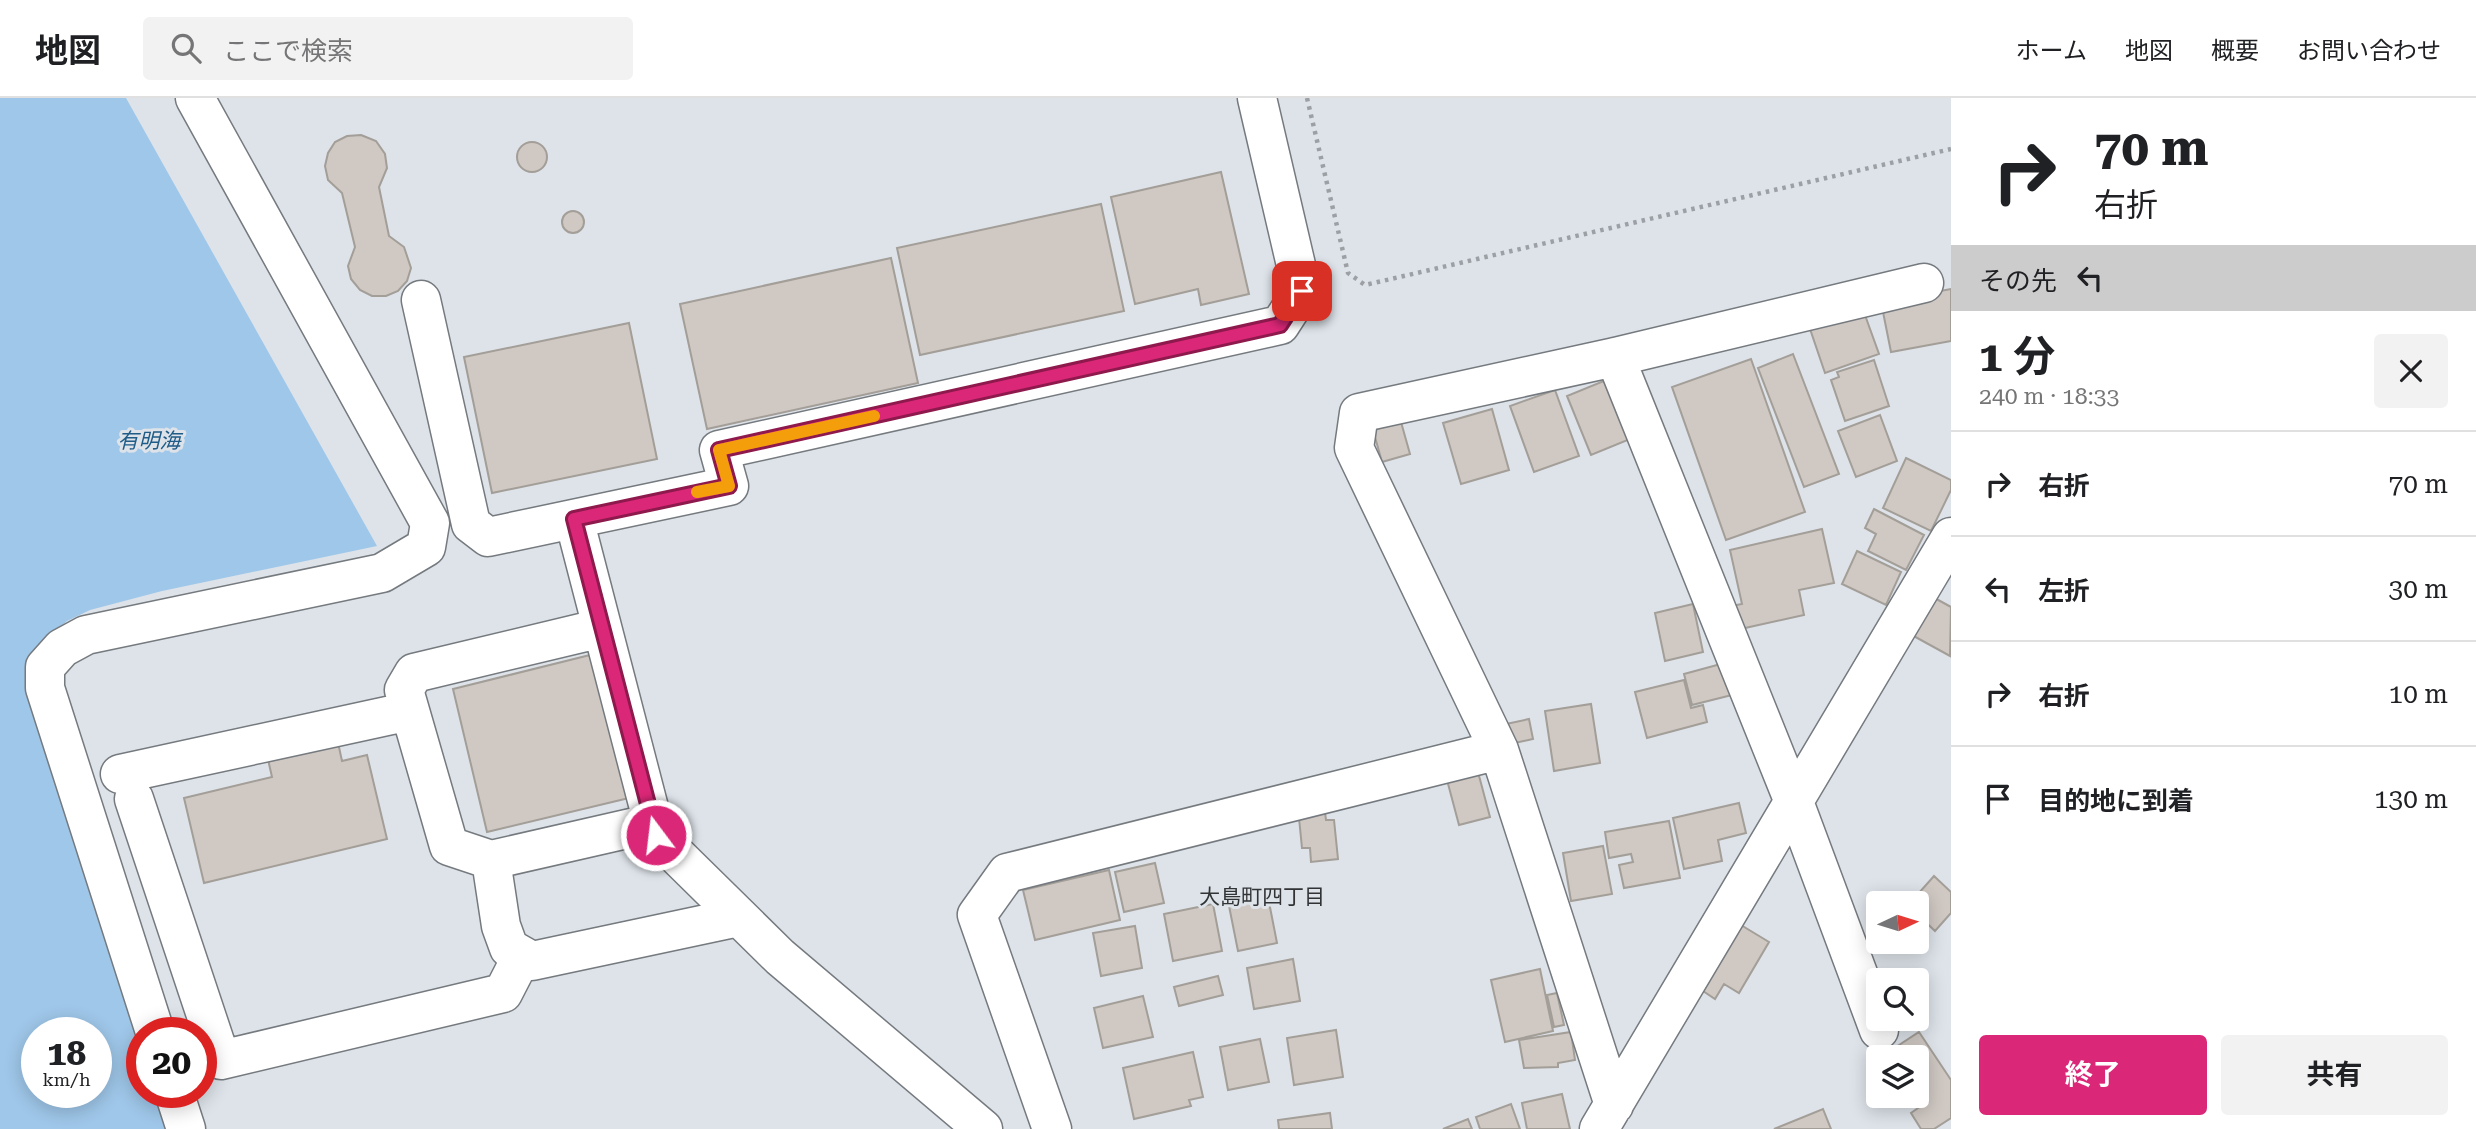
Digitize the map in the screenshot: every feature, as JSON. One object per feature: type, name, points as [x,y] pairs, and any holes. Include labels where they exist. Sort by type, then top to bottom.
[{"type":"street","points":[[150,1017],[45,688],[45,667],[62,648],[86,635],[383,573],[426,547],[430,523],[195,98]]},
{"type":"street","points":[[421,300],[471,524],[488,537],[729,486],[719,450],[1280,325],[1302,291],[1257,98]]},
{"type":"street","points":[[1606,1117],[1499,750],[1354,448],[1359,413],[1615,357],[1924,284]]},
{"type":"street","points":[[1615,357],[1794,802],[1866,995]]},
{"type":"street","points":[[574,519],[656,835],[780,957],[983,1129]]},
{"type":"street","points":[[1606,1117],[1951,537]]},
{"type":"street","points":[[602,628],[414,673],[404,690],[449,846],[491,860],[653,822]]},
{"type":"street","points":[[410,711],[127,786],[221,1060],[503,993],[523,956]]},
{"type":"street","points":[[1052,1129],[977,915],[1007,873],[1499,750]]},
{"type":"street","points":[[491,860],[501,926],[509,948],[532,961],[739,917]]},
{"type":"street","points":[[179,1108],[186,1129]]},
{"type":"path","points":[[1307,98],[1348,273],[1365,285],[1951,149]]},
{"type":"water","name":"有明海","points":[[0,98],[126,98],[377,546],[162,591],[90,610],[67,621],[46,641],[137,1017],[126,1017],[126,1108],[164,1108],[171,1129],[0,1129]]},
{"type":"building","points":[[361,135],[376,141],[385,154],[387,168],[379,187],[389,236],[404,247],[411,268],[407,281],[398,291],[386,296],[372,296],[360,290],[351,279],[348,266],[355,247],[342,193],[328,180],[325,166],[328,153],[335,142],[347,136]]},
{"type":"building","points":[[532,142],[543,146],[547,157],[543,168],[532,172],[521,168],[517,157],[521,146]]},
{"type":"building","points":[[1221,172],[1249,294],[1201,305],[1198,289],[1135,304],[1111,197]]},
{"type":"building","points":[[1101,204],[1124,311],[920,355],[897,248]]},
{"type":"building","points":[[569,211],[577,211],[584,218],[584,226],[577,233],[569,233],[562,226],[562,218]]},
{"type":"building","points":[[891,258],[918,383],[707,429],[680,304]]},
{"type":"building","points":[[1951,289],[1951,341],[1891,352],[1881,302]]},
{"type":"building","points":[[1861,304],[1879,354],[1825,373],[1808,323]]},
{"type":"building","points":[[629,323],[657,459],[492,493],[464,357]]},
{"type":"building","points":[[1793,354],[1839,474],[1804,487],[1758,368]]},
{"type":"building","points":[[1751,359],[1805,512],[1726,540],[1672,387]]},
{"type":"building","points":[[1874,360],[1889,406],[1845,421],[1831,380],[1839,377],[1837,372]]},
{"type":"building","points":[[1611,378],[1635,437],[1591,455],[1567,396]]},
{"type":"building","points":[[1555,390],[1579,456],[1534,472],[1510,406]]},
{"type":"building","points":[[1492,409],[1509,470],[1461,484],[1443,423]]},
{"type":"building","points":[[1880,415],[1897,461],[1856,477],[1838,431]]},
{"type":"building","points":[[1401,422],[1410,454],[1382,462],[1373,430]]},
{"type":"building","points":[[1906,458],[1951,480],[1951,490],[1931,531],[1883,508]]},
{"type":"building","points":[[1874,509],[1924,535],[1906,570],[1868,551],[1876,534],[1865,528]]},
{"type":"building","points":[[1822,529],[1834,583],[1799,590],[1804,615],[1736,630],[1731,606],[1742,604],[1730,550]]},
{"type":"building","points":[[1857,551],[1901,572],[1886,605],[1842,584]]},
{"type":"building","points":[[1931,596],[1951,607],[1950,656],[1910,634]]},
{"type":"building","points":[[1693,604],[1703,652],[1665,661],[1655,613]]},
{"type":"building","points":[[594,654],[629,798],[487,832],[453,689]]},
{"type":"building","points":[[1728,662],[1736,694],[1692,705],[1684,674]]},
{"type":"building","points":[[1684,680],[1691,708],[1703,705],[1707,722],[1647,738],[1635,692]]},
{"type":"building","points":[[1591,704],[1600,763],[1554,771],[1545,711]]},
{"type":"building","points":[[1529,719],[1533,739],[1510,744],[1506,724]]},
{"type":"building","points":[[337,738],[342,761],[367,755],[387,839],[204,883],[184,798],[272,777],[267,755]]},
{"type":"building","points":[[1478,772],[1490,817],[1459,825],[1447,780]]},
{"type":"building","points":[[1739,803],[1746,833],[1718,840],[1722,861],[1684,869],[1673,818]]},
{"type":"building","points":[[1324,805],[1326,820],[1334,820],[1338,859],[1311,862],[1310,848],[1302,848],[1298,808]]},
{"type":"building","points":[[1669,821],[1680,878],[1624,888],[1619,865],[1633,862],[1631,854],[1609,858],[1605,832]]},
{"type":"building","points":[[1603,846],[1612,894],[1571,901],[1563,853]]},
{"type":"building","points":[[1155,863],[1164,903],[1124,912],[1115,872]]},
{"type":"building","points":[[1109,870],[1120,920],[1035,940],[1023,890]]},
{"type":"building","points":[[1934,876],[1951,892],[1951,913],[1935,931],[1929,925],[1929,891],[1921,891]]},
{"type":"building","points":[[1267,892],[1277,943],[1238,951],[1228,901]]},
{"type":"building","points":[[1213,904],[1222,951],[1173,961],[1164,914]]},
{"type":"building","points":[[1731,919],[1769,942],[1739,993],[1724,984],[1715,999],[1700,989]]},
{"type":"building","points":[[1135,926],[1142,968],[1101,976],[1093,933]]},
{"type":"building","points":[[1293,959],[1300,1001],[1254,1009],[1247,968]]},
{"type":"building","points":[[1540,969],[1553,1031],[1505,1042],[1491,980]]},
{"type":"building","points":[[1218,976],[1223,995],[1179,1006],[1174,987]]},
{"type":"building","points":[[1557,993],[1564,1025],[1554,1027],[1547,995]]},
{"type":"building","points":[[1143,996],[1153,1037],[1103,1048],[1094,1008]]},
{"type":"building","points":[[1336,1030],[1343,1077],[1294,1085],[1287,1038]]},
{"type":"building","points":[[1571,1032],[1575,1060],[1558,1063],[1558,1067],[1524,1068],[1519,1040]]},
{"type":"building","points":[[1919,1032],[1928,1045],[1899,1045]]},
{"type":"building","points":[[1260,1039],[1269,1082],[1228,1090],[1220,1047]]},
{"type":"building","points":[[1929,1047],[1951,1080],[1951,1118],[1934,1129],[1921,1129],[1911,1113],[1918,1108],[1929,1108]]},
{"type":"building","points":[[1193,1052],[1203,1097],[1189,1100],[1191,1106],[1134,1119],[1123,1068]]},
{"type":"building","points":[[1562,1094],[1570,1129],[1527,1129],[1522,1103]]},
{"type":"building","points":[[1511,1104],[1520,1129],[1480,1129],[1476,1117]]},
{"type":"building","points":[[1823,1109],[1831,1129],[1774,1129]]},
{"type":"building","points":[[1330,1113],[1332,1129],[1279,1129],[1278,1120]]},
{"type":"building","points":[[1468,1119],[1472,1129],[1443,1129]]},
{"type":"slow traffic","points":[[697,492],[729,486],[719,450],[874,416]]},
{"type":"district","name":"大島町四丁目","points":[[1262,897]]},
{"type":"route","points":[[656,835],[574,519],[729,486],[719,450],[1280,325],[1302,291]]}]
